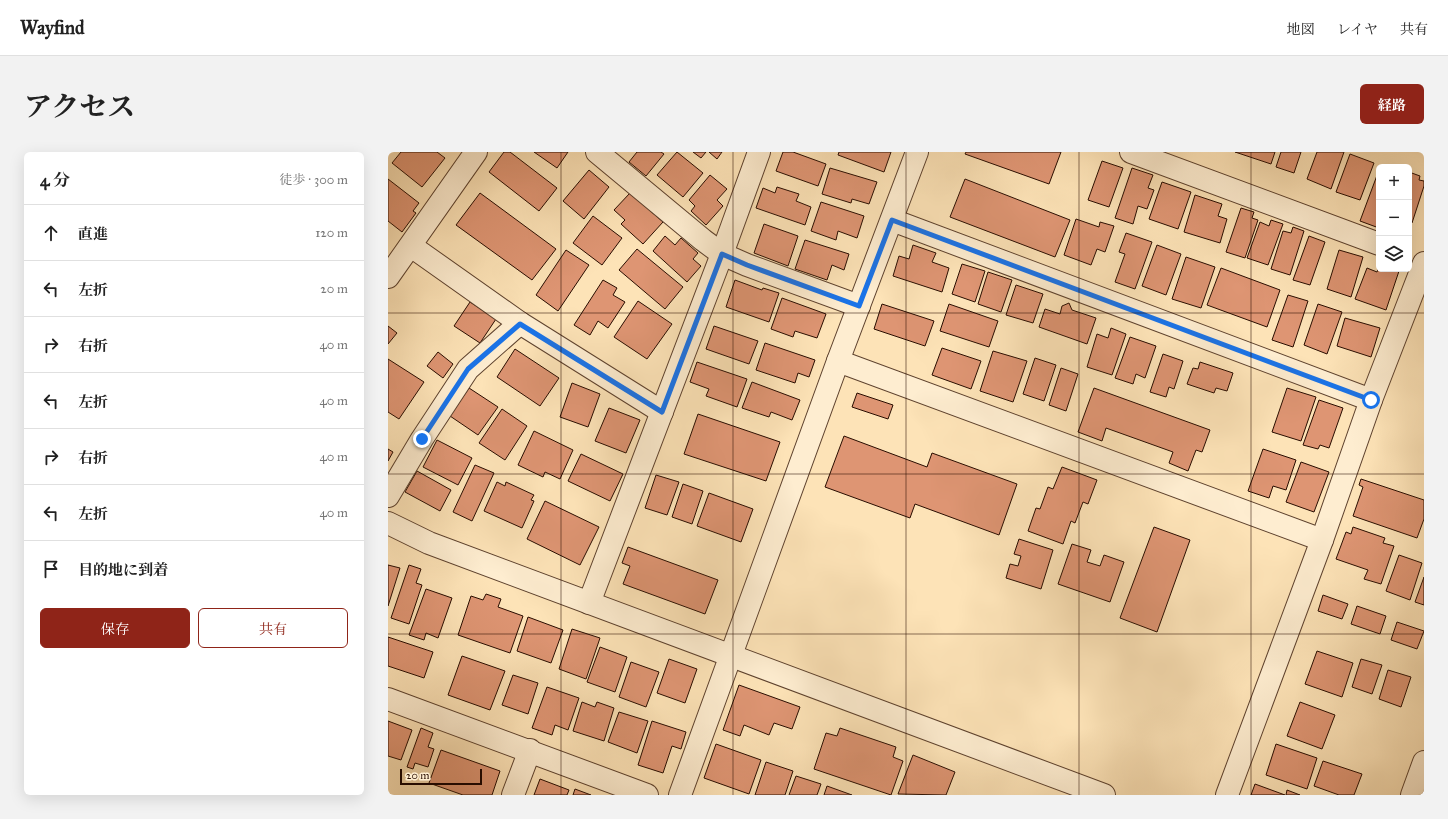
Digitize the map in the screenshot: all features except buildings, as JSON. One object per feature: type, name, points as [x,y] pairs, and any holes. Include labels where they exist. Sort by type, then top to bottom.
[{"type":"street","points":[[388,277],[476,152]]},
{"type":"street","points":[[598,152],[703,240],[722,254],[747,265],[859,306]]},
{"type":"street","points":[[589,603],[722,254],[759,152]]},
{"type":"street","points":[[680,795],[838,361],[918,152]]},
{"type":"street","points":[[1131,152],[1376,243]]},
{"type":"street","points":[[892,220],[1371,400]]},
{"type":"street","points":[[411,246],[520,324],[662,412]]},
{"type":"street","points":[[1227,795],[1322,540],[1371,400],[1424,262],[1412,256]]},
{"type":"street","points":[[388,496],[422,439],[468,369],[520,324]]},
{"type":"street","points":[[838,361],[1322,540]]},
{"type":"street","points":[[388,523],[429,543],[1104,795]]},
{"type":"street","points":[[388,698],[647,795]]},
{"type":"street","points":[[513,795],[530,750]]},
{"type":"street","points":[[1412,795],[1424,762]]},
{"type":"route","points":[[422,439],[468,369],[520,324],[662,412],[722,254],[747,265],[859,306],[892,220],[1371,400]]}]
